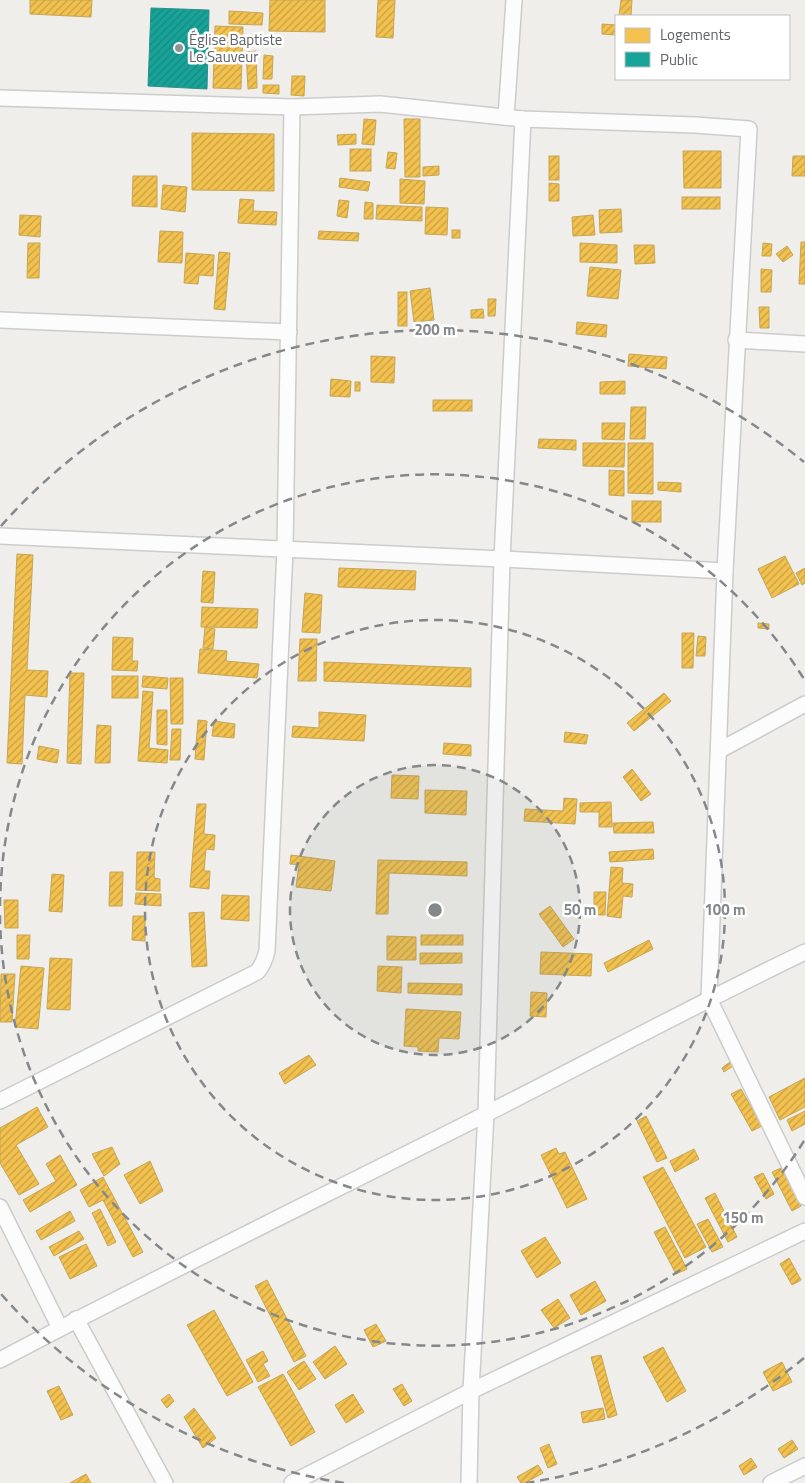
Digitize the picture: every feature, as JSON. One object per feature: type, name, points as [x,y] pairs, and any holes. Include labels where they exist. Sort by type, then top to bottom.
[{"type":"street","points":[[506,117],[514,0]]},
{"type":"street","points":[[0,98],[292,107],[380,104],[523,119],[748,129],[736,340],[709,999],[805,1197]]},
{"type":"street","points":[[0,1101],[257,972],[262,966],[267,951],[285,549],[292,107]]},
{"type":"street","points":[[470,1483],[471,1391],[486,1114],[502,559],[523,119]]},
{"type":"street","points":[[0,320],[289,332]]},
{"type":"street","points":[[736,340],[805,344]]},
{"type":"street","points":[[0,536],[502,559],[726,572]]},
{"type":"street","points":[[720,750],[805,704]]},
{"type":"street","points":[[0,1360],[76,1319],[805,952]]},
{"type":"street","points":[[0,1207],[60,1328]]},
{"type":"street","points":[[292,1483],[471,1391],[805,1231]]},
{"type":"street","points":[[76,1319],[165,1483]]},
{"type":"street","points":[[771,1483],[805,1466]]},
{"type":"building: Logements","points":[[30,0],[92,0],[91,17],[30,14]]},
{"type":"building: Logements","points":[[270,0],[325,0],[325,32],[269,31]]},
{"type":"building: Logements","points":[[378,0],[395,0],[393,38],[376,37]]},
{"type":"building: Logements","points":[[621,0],[632,0],[631,15],[619,15]]},
{"type":"building: Logements","points":[[229,11],[263,13],[262,25],[229,24]]},
{"type":"building: Logements","points":[[602,24],[615,25],[615,35],[602,34]]},
{"type":"building: Logements","points":[[215,26],[243,27],[241,89],[213,88]]},
{"type":"building: Logements","points":[[256,51],[257,88],[248,89],[246,52]]},
{"type":"building: Logements","points":[[264,55],[273,56],[272,79],[263,79]]},
{"type":"building: Logements","points":[[292,76],[305,76],[304,96],[291,95]]},
{"type":"building: Logements","points":[[263,85],[279,85],[279,94],[263,93]]},
{"type":"building: Logements","points":[[364,119],[376,120],[374,145],[362,144]]},
{"type":"building: Logements","points":[[404,119],[420,119],[420,177],[405,177]]},
{"type":"building: Logements","points":[[192,133],[274,134],[274,191],[192,190]]},
{"type":"building: Logements","points":[[356,134],[356,144],[338,145],[337,135]]},
{"type":"building: Logements","points":[[350,149],[371,149],[371,171],[350,171]]},
{"type":"building: Logements","points":[[683,151],[721,151],[721,188],[684,188]]},
{"type":"building: Logements","points":[[388,152],[397,153],[395,169],[386,168]]},
{"type":"building: Logements","points":[[549,156],[559,156],[559,180],[549,180]]},
{"type":"building: Logements","points":[[793,156],[805,156],[805,176],[792,176]]},
{"type":"building: Logements","points":[[439,166],[439,175],[423,176],[423,167]]},
{"type":"building: Logements","points":[[133,176],[157,176],[157,207],[132,206]]},
{"type":"building: Logements","points":[[340,178],[370,182],[368,191],[339,187]]},
{"type":"building: Logements","points":[[400,179],[425,181],[424,204],[400,203]]},
{"type":"building: Logements","points":[[549,183],[559,184],[559,201],[549,201]]},
{"type":"building: Logements","points":[[163,185],[187,187],[185,212],[161,209]]},
{"type":"building: Logements","points":[[682,197],[720,197],[720,209],[682,209]]},
{"type":"building: Logements","points":[[240,199],[254,200],[253,211],[277,212],[276,225],[238,223]]},
{"type":"building: Logements","points":[[339,200],[349,201],[347,218],[337,216]]},
{"type":"building: Logements","points":[[365,202],[373,203],[373,219],[364,219]]},
{"type":"building: Logements","points":[[377,205],[422,207],[422,221],[376,219]]},
{"type":"building: Logements","points":[[426,207],[448,208],[447,235],[425,234]]},
{"type":"building: Logements","points":[[621,209],[622,232],[600,233],[599,210]]},
{"type":"building: Logements","points":[[20,215],[41,216],[40,237],[19,235]]},
{"type":"building: Logements","points":[[593,215],[595,235],[573,236],[572,217]]},
{"type":"building: Logements","points":[[452,230],[460,230],[460,238],[452,238]]},
{"type":"building: Logements","points":[[160,231],[183,232],[182,263],[158,262]]},
{"type":"building: Logements","points":[[319,231],[359,233],[358,241],[318,239]]},
{"type":"building: Logements","points":[[801,242],[805,242],[805,284],[799,284]]},
{"type":"building: Logements","points":[[28,243],[40,243],[39,278],[27,278]]},
{"type":"building: Logements","points":[[580,243],[617,245],[617,263],[580,262]]},
{"type":"building: Logements","points":[[763,243],[772,244],[771,256],[762,256]]},
{"type":"building: Logements","points":[[634,245],[654,245],[655,263],[635,264]]},
{"type":"building: Logements","points":[[787,246],[793,255],[783,262],[776,254]]},
{"type":"building: Logements","points":[[219,252],[230,253],[225,310],[214,309]]},
{"type":"building: Logements","points":[[186,253],[214,255],[213,276],[199,275],[198,284],[184,283]]},
{"type":"building: Logements","points":[[590,267],[621,270],[618,299],[587,296]]},
{"type":"building: Logements","points":[[761,269],[772,270],[771,292],[761,292]]},
{"type":"building: Logements","points":[[430,288],[434,320],[414,322],[410,291]]},
{"type":"building: Logements","points":[[398,292],[407,292],[407,326],[398,326]]},
{"type":"building: Logements","points":[[488,299],[496,299],[495,316],[488,316]]},
{"type":"building: Logements","points":[[759,307],[769,307],[769,328],[760,328]]},
{"type":"building: Logements","points":[[483,309],[484,318],[471,318],[471,310]]},
{"type":"building: Logements","points":[[577,322],[607,325],[606,337],[576,334]]},
{"type":"building: Logements","points":[[629,354],[667,357],[666,369],[628,366]]},
{"type":"building: Logements","points":[[371,356],[395,357],[394,383],[371,382]]},
{"type":"building: Logements","points":[[331,379],[351,381],[350,397],[330,396]]},
{"type":"building: Logements","points":[[625,381],[625,394],[600,394],[600,382]]},
{"type":"building: Logements","points":[[355,382],[360,382],[360,391],[355,391]]},
{"type":"building: Logements","points":[[433,400],[472,400],[472,411],[433,411]]},
{"type":"building: Logements","points":[[631,407],[646,407],[645,439],[630,439]]},
{"type":"building: Logements","points":[[602,423],[625,423],[624,440],[602,439]]},
{"type":"building: Logements","points":[[539,439],[576,440],[576,450],[538,448]]},
{"type":"building: Logements","points":[[583,443],[625,443],[624,467],[583,466]]},
{"type":"building: Logements","points":[[628,443],[653,443],[653,494],[628,493]]},
{"type":"building: Logements","points":[[609,470],[624,471],[624,496],[609,495]]},
{"type":"building: Logements","points":[[658,482],[681,483],[681,492],[658,490]]},
{"type":"building: Logements","points":[[632,501],[661,501],[661,522],[632,522]]},
{"type":"building: Logements","points":[[17,554],[33,555],[27,670],[48,671],[47,697],[25,695],[22,764],[7,763]]},
{"type":"building: Logements","points":[[785,556],[799,584],[772,598],[758,569]]},
{"type":"building: Logements","points":[[339,568],[416,571],[415,590],[338,587]]},
{"type":"building: Logements","points":[[805,568],[805,583],[802,585],[796,573]]},
{"type":"building: Logements","points":[[203,571],[215,572],[213,603],[201,602]]},
{"type":"building: Logements","points":[[305,593],[322,595],[320,633],[302,632]]},
{"type":"building: Logements","points":[[202,607],[258,609],[257,628],[201,627]]},
{"type":"building: Logements","points":[[758,623],[769,624],[769,629],[758,628]]},
{"type":"building: Logements","points":[[205,627],[215,629],[213,649],[203,648]]},
{"type":"building: Logements","points":[[682,633],[694,633],[693,668],[682,668]]},
{"type":"building: Logements","points":[[698,636],[706,637],[705,656],[696,656]]},
{"type":"building: Logements","points":[[113,637],[133,638],[132,661],[138,661],[137,671],[112,670]]},
{"type":"building: Logements","points":[[300,639],[317,639],[316,681],[298,681]]},
{"type":"building: Logements","points":[[200,649],[227,651],[226,661],[259,664],[257,678],[198,673]]},
{"type":"building: Logements","points":[[324,662],[471,668],[471,687],[324,681]]},
{"type":"building: Logements","points":[[70,673],[84,673],[81,764],[67,763]]},
{"type":"building: Logements","points":[[112,676],[138,676],[138,698],[112,698]]},
{"type":"building: Logements","points":[[143,676],[168,678],[167,689],[142,687]]},
{"type":"building: Logements","points":[[170,678],[183,678],[183,724],[171,724]]},
{"type":"building: Logements","points":[[143,691],[153,692],[149,748],[168,750],[167,763],[138,761]]},
{"type":"building: Logements","points":[[664,693],[671,701],[634,731],[627,723]]},
{"type":"building: Logements","points":[[157,710],[167,710],[167,745],[157,744]]},
{"type":"building: Logements","points":[[319,712],[366,715],[364,741],[292,737],[293,726],[319,728]]},
{"type":"building: Logements","points":[[198,720],[207,721],[204,760],[195,759]]},
{"type":"building: Logements","points":[[214,721],[235,724],[234,738],[212,736]]},
{"type":"building: Logements","points":[[97,725],[111,726],[110,763],[95,763]]},
{"type":"building: Logements","points":[[172,729],[181,729],[180,760],[170,760]]},
{"type":"building: Logements","points":[[565,732],[588,735],[586,744],[564,742]]},
{"type":"building: Logements","points":[[444,743],[471,745],[471,756],[443,754]]},
{"type":"building: Logements","points":[[39,746],[59,750],[57,763],[37,759]]},
{"type":"building: Logements","points":[[632,769],[651,794],[641,801],[623,777]]},
{"type":"building: Logements","points":[[392,775],[419,776],[418,799],[391,798]]},
{"type":"building: Logements","points":[[425,790],[467,791],[466,815],[425,813]]},
{"type":"building: Logements","points":[[564,798],[577,799],[575,824],[524,821],[525,809],[563,811]]},
{"type":"building: Logements","points":[[611,802],[612,827],[599,827],[599,812],[580,812],[580,803]]},
{"type":"building: Logements","points":[[197,804],[206,804],[204,834],[215,835],[214,850],[206,849],[204,871],[210,871],[209,889],[190,887]]},
{"type":"building: Logements","points":[[653,822],[654,833],[614,833],[613,823]]},
{"type":"building: Logements","points":[[653,849],[654,859],[610,862],[609,852]]},
{"type":"building: Logements","points":[[137,852],[155,852],[154,878],[160,879],[160,891],[136,890]]},
{"type":"building: Logements","points":[[291,855],[335,861],[331,891],[296,887],[299,865],[290,864]]},
{"type":"building: Logements","points":[[378,860],[467,862],[467,876],[389,873],[388,914],[376,914]]},
{"type":"building: Logements","points":[[611,867],[623,868],[622,883],[633,884],[632,897],[623,896],[621,918],[607,916]]},
{"type":"building: Logements","points":[[110,872],[123,872],[122,906],[109,906]]},
{"type":"building: Logements","points":[[52,874],[64,875],[62,912],[49,911]]},
{"type":"building: Logements","points":[[594,892],[606,892],[605,915],[594,915]]},
{"type":"building: Logements","points":[[136,893],[161,894],[161,906],[135,904]]},
{"type":"building: Logements","points":[[222,895],[249,896],[249,921],[221,919]]},
{"type":"building: Logements","points":[[4,900],[18,900],[18,928],[5,928]]},
{"type":"building: Logements","points":[[550,906],[574,939],[563,947],[539,914]]},
{"type":"building: Logements","points":[[204,912],[207,966],[192,967],[189,913]]},
{"type":"building: Logements","points":[[133,916],[145,916],[145,941],[132,940]]},
{"type":"building: Logements","points":[[17,935],[30,935],[29,959],[17,959]]},
{"type":"building: Logements","points":[[421,935],[463,935],[463,945],[421,945]]},
{"type":"building: Logements","points":[[387,936],[416,937],[416,960],[387,960]]},
{"type":"building: Logements","points":[[649,940],[653,949],[608,972],[604,963]]},
{"type":"building: Logements","points":[[541,952],[592,954],[591,976],[540,974]]},
{"type":"building: Logements","points":[[420,953],[462,953],[462,963],[420,964]]},
{"type":"building: Logements","points":[[50,958],[72,959],[70,1010],[47,1009]]},
{"type":"building: Logements","points":[[21,966],[44,968],[38,1029],[15,1027]]},
{"type":"building: Logements","points":[[378,966],[402,967],[401,993],[377,991]]},
{"type":"building: Logements","points":[[1,974],[15,974],[12,1022],[0,1022]]},
{"type":"building: Logements","points":[[408,983],[462,984],[462,995],[408,993]]},
{"type":"building: Logements","points":[[531,992],[547,993],[546,1017],[530,1016]]},
{"type":"building: Logements","points":[[406,1009],[461,1012],[459,1039],[439,1038],[438,1052],[418,1051],[418,1047],[404,1046]]},
{"type":"building: Logements","points":[[309,1055],[316,1065],[285,1084],[279,1073]]},
{"type":"building: Logements","points":[[730,1062],[733,1066],[724,1072],[722,1068]]},
{"type":"building: Logements","points":[[805,1078],[805,1107],[780,1120],[769,1097]]},
{"type":"building: Logements","points":[[741,1089],[762,1126],[752,1131],[731,1094]]},
{"type":"building: Logements","points":[[37,1107],[48,1127],[16,1145],[39,1184],[19,1195],[0,1163],[0,1128]]},
{"type":"building: Logements","points":[[805,1111],[805,1124],[792,1131],[787,1120]]},
{"type":"building: Logements","points":[[646,1116],[667,1158],[657,1162],[637,1121]]},
{"type":"building: Logements","points":[[112,1147],[120,1164],[104,1176],[92,1154]]},
{"type":"building: Logements","points":[[556,1148],[559,1154],[565,1152],[587,1199],[567,1208],[541,1155]]},
{"type":"building: Logements","points":[[694,1149],[699,1159],[675,1172],[670,1161]]},
{"type":"building: Logements","points":[[60,1155],[77,1185],[30,1212],[23,1200],[56,1181],[46,1164]]},
{"type":"building: Logements","points":[[150,1161],[163,1191],[140,1204],[124,1175]]},
{"type":"building: Logements","points":[[663,1167],[706,1247],[685,1258],[643,1177]]},
{"type":"building: Logements","points":[[781,1168],[801,1206],[792,1211],[772,1172]]},
{"type":"building: Logements","points":[[763,1173],[774,1194],[766,1199],[754,1177]]},
{"type":"building: Logements","points":[[103,1177],[143,1252],[133,1257],[103,1200],[89,1207],[80,1190]]},
{"type":"building: Logements","points":[[715,1193],[737,1237],[728,1242],[705,1198]]},
{"type":"building: Logements","points":[[100,1209],[116,1242],[108,1246],[92,1213]]},
{"type":"building: Logements","points":[[70,1211],[75,1221],[41,1240],[36,1231]]},
{"type":"building: Logements","points":[[708,1219],[723,1247],[712,1252],[697,1224]]},
{"type":"building: Logements","points":[[665,1227],[687,1269],[676,1274],[654,1232]]},
{"type":"building: Logements","points":[[79,1231],[84,1239],[54,1256],[49,1247]]},
{"type":"building: Logements","points":[[545,1237],[561,1263],[537,1278],[521,1251]]},
{"type":"building: Logements","points":[[86,1244],[97,1266],[70,1279],[59,1257]]},
{"type":"building: Logements","points":[[789,1258],[801,1280],[792,1285],[780,1264]]},
{"type":"building: Logements","points":[[267,1280],[306,1356],[294,1362],[255,1286]]},
{"type":"building: Logements","points":[[595,1281],[606,1301],[581,1315],[570,1295]]},
{"type":"building: Logements","points":[[558,1299],[570,1318],[554,1328],[541,1310]]},
{"type":"building: Logements","points":[[214,1310],[253,1382],[227,1396],[187,1325]]},
{"type":"building: Logements","points":[[376,1324],[386,1341],[373,1347],[364,1330]]},
{"type":"building: Logements","points":[[335,1346],[347,1364],[325,1379],[313,1362]]},
{"type":"building: Logements","points":[[663,1347],[686,1391],[667,1402],[643,1357]]},
{"type":"building: Logements","points":[[263,1351],[268,1361],[263,1364],[270,1376],[258,1382],[246,1360]]},
{"type":"building: Logements","points":[[601,1355],[617,1415],[608,1418],[591,1357]]},
{"type":"building: Logements","points":[[304,1361],[316,1379],[299,1390],[287,1372]]},
{"type":"building: Logements","points":[[782,1362],[792,1382],[773,1391],[763,1372]]},
{"type":"building: Logements","points":[[283,1374],[315,1432],[291,1446],[258,1387]]},
{"type":"building: Logements","points":[[402,1384],[412,1401],[404,1406],[393,1389]]},
{"type":"building: Logements","points":[[59,1386],[73,1415],[61,1420],[47,1391]]},
{"type":"building: Logements","points":[[169,1394],[174,1401],[167,1408],[161,1400]]},
{"type":"building: Logements","points":[[353,1394],[364,1412],[346,1423],[335,1405]]},
{"type":"building: Logements","points":[[194,1408],[216,1438],[203,1448],[184,1417]]},
{"type":"building: Logements","points":[[603,1408],[605,1419],[583,1423],[581,1412]]},
{"type":"building: Logements","points":[[792,1440],[798,1449],[784,1458],[778,1449]]},
{"type":"building: Logements","points":[[549,1444],[557,1464],[548,1468],[540,1448]]},
{"type":"building: Logements","points":[[751,1458],[757,1467],[744,1475],[739,1466]]},
{"type":"building: Logements","points":[[538,1465],[543,1473],[525,1483],[521,1483],[517,1477]]},
{"type":"building: Logements","points":[[86,1474],[91,1483],[70,1483]]},
{"type":"building: Public","name":"Église Baptiste Le Sauveur","points":[[151,8],[209,10],[207,89],[148,86]]},
{"type":"place","name":"Église Baptiste Le Sauveur","points":[[179,48]]}]
